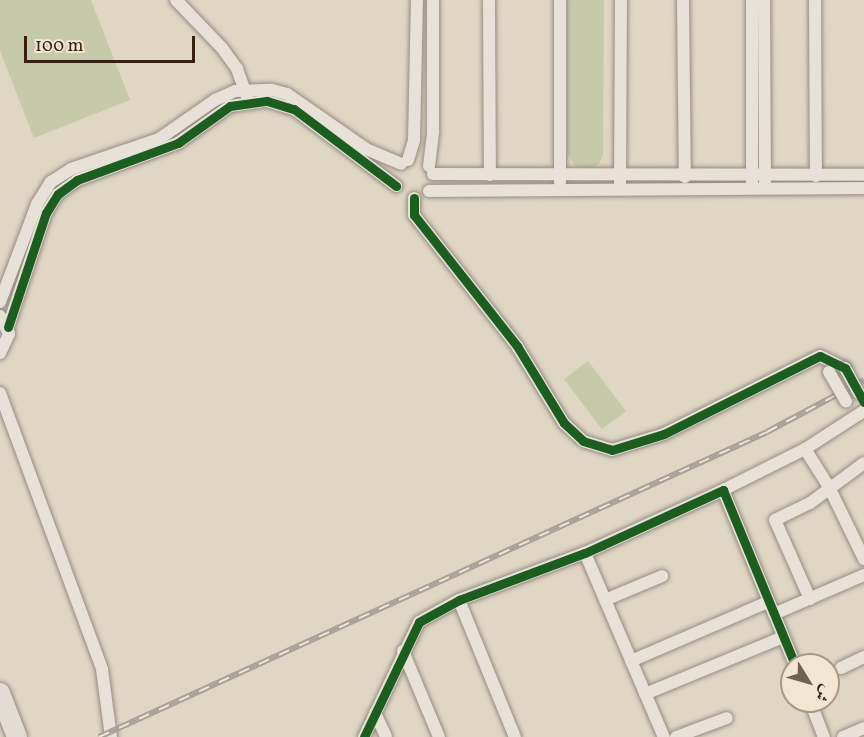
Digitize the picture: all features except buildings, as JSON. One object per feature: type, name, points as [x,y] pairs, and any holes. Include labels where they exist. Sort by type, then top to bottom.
[{"type":"main road","points":[[0,693],[17,737]]},
{"type":"street","points":[[176,0],[222,48],[247,95],[294,109],[377,176],[396,186],[403,195],[414,198],[429,191],[560,190],[685,177],[864,175]]},
{"type":"street","points":[[396,186],[395,175],[405,162],[414,140],[417,0]]},
{"type":"street","points":[[429,191],[433,131],[433,0]]},
{"type":"street","points":[[489,0],[490,175]]},
{"type":"street","points":[[560,0],[560,190]]},
{"type":"street","points":[[620,184],[621,0]]},
{"type":"street","points":[[683,0],[685,177]]},
{"type":"street","points":[[752,0],[752,190]]},
{"type":"street","points":[[764,0],[765,190]]},
{"type":"street","points":[[815,0],[816,176]]},
{"type":"street","points":[[0,302],[37,204],[51,182],[71,169],[159,139],[215,100],[247,95],[287,94],[366,149],[405,162],[420,160],[431,170],[490,175],[560,176],[620,184],[752,190],[864,188]]},
{"type":"street","points":[[0,353],[8,341],[4,321],[46,213],[65,186],[167,148],[247,95]]},
{"type":"street","points":[[414,198],[414,215],[517,346],[564,423],[583,441],[612,450],[664,434],[820,356],[844,368],[861,398]]},
{"type":"street","points":[[364,737],[403,651],[419,622],[459,600],[585,553],[723,490],[805,449],[859,414],[846,401],[829,372],[807,362]]},
{"type":"street","points":[[0,393],[102,669],[111,737]]},
{"type":"street","points":[[805,449],[829,487],[864,559]]},
{"type":"street","points":[[810,599],[775,520],[810,503],[864,463]]},
{"type":"street","points":[[723,490],[790,653]]},
{"type":"street","points":[[585,553],[664,737]]},
{"type":"street","points":[[605,600],[662,576]]},
{"type":"street","points":[[774,614],[864,576]]},
{"type":"street","points":[[459,600],[515,737]]},
{"type":"street","points":[[631,660],[768,602]]},
{"type":"street","points":[[645,694],[783,637]]},
{"type":"street","points":[[403,651],[439,737]]},
{"type":"street","points":[[841,668],[864,657]]},
{"type":"street","points":[[375,713],[386,737]]},
{"type":"street","points":[[815,713],[824,737]]},
{"type":"street","points":[[676,737],[727,718]]},
{"type":"street","points":[[843,737],[864,728]]},
{"type":"green space","points":[[0,0],[91,0],[130,100],[34,138],[0,51]]},
{"type":"green space","points":[[567,0],[604,0],[603,155],[599,164],[591,168],[575,166],[567,153]]},
{"type":"green space","points":[[588,361],[626,411],[602,429],[564,379]]},
{"type":"railway","points":[[99,737],[767,432],[864,380]]},
{"type":"cycle path","points":[[8,327],[46,213],[58,194],[77,180],[178,143],[230,106],[267,101],[294,109],[396,186]]},
{"type":"cycle path","points":[[414,198],[414,215],[517,346],[564,423],[583,441],[612,450],[664,434],[820,356],[845,368],[864,402]]},
{"type":"cycle path","points":[[364,737],[419,622],[459,600],[585,553],[723,490],[790,653]]}]
